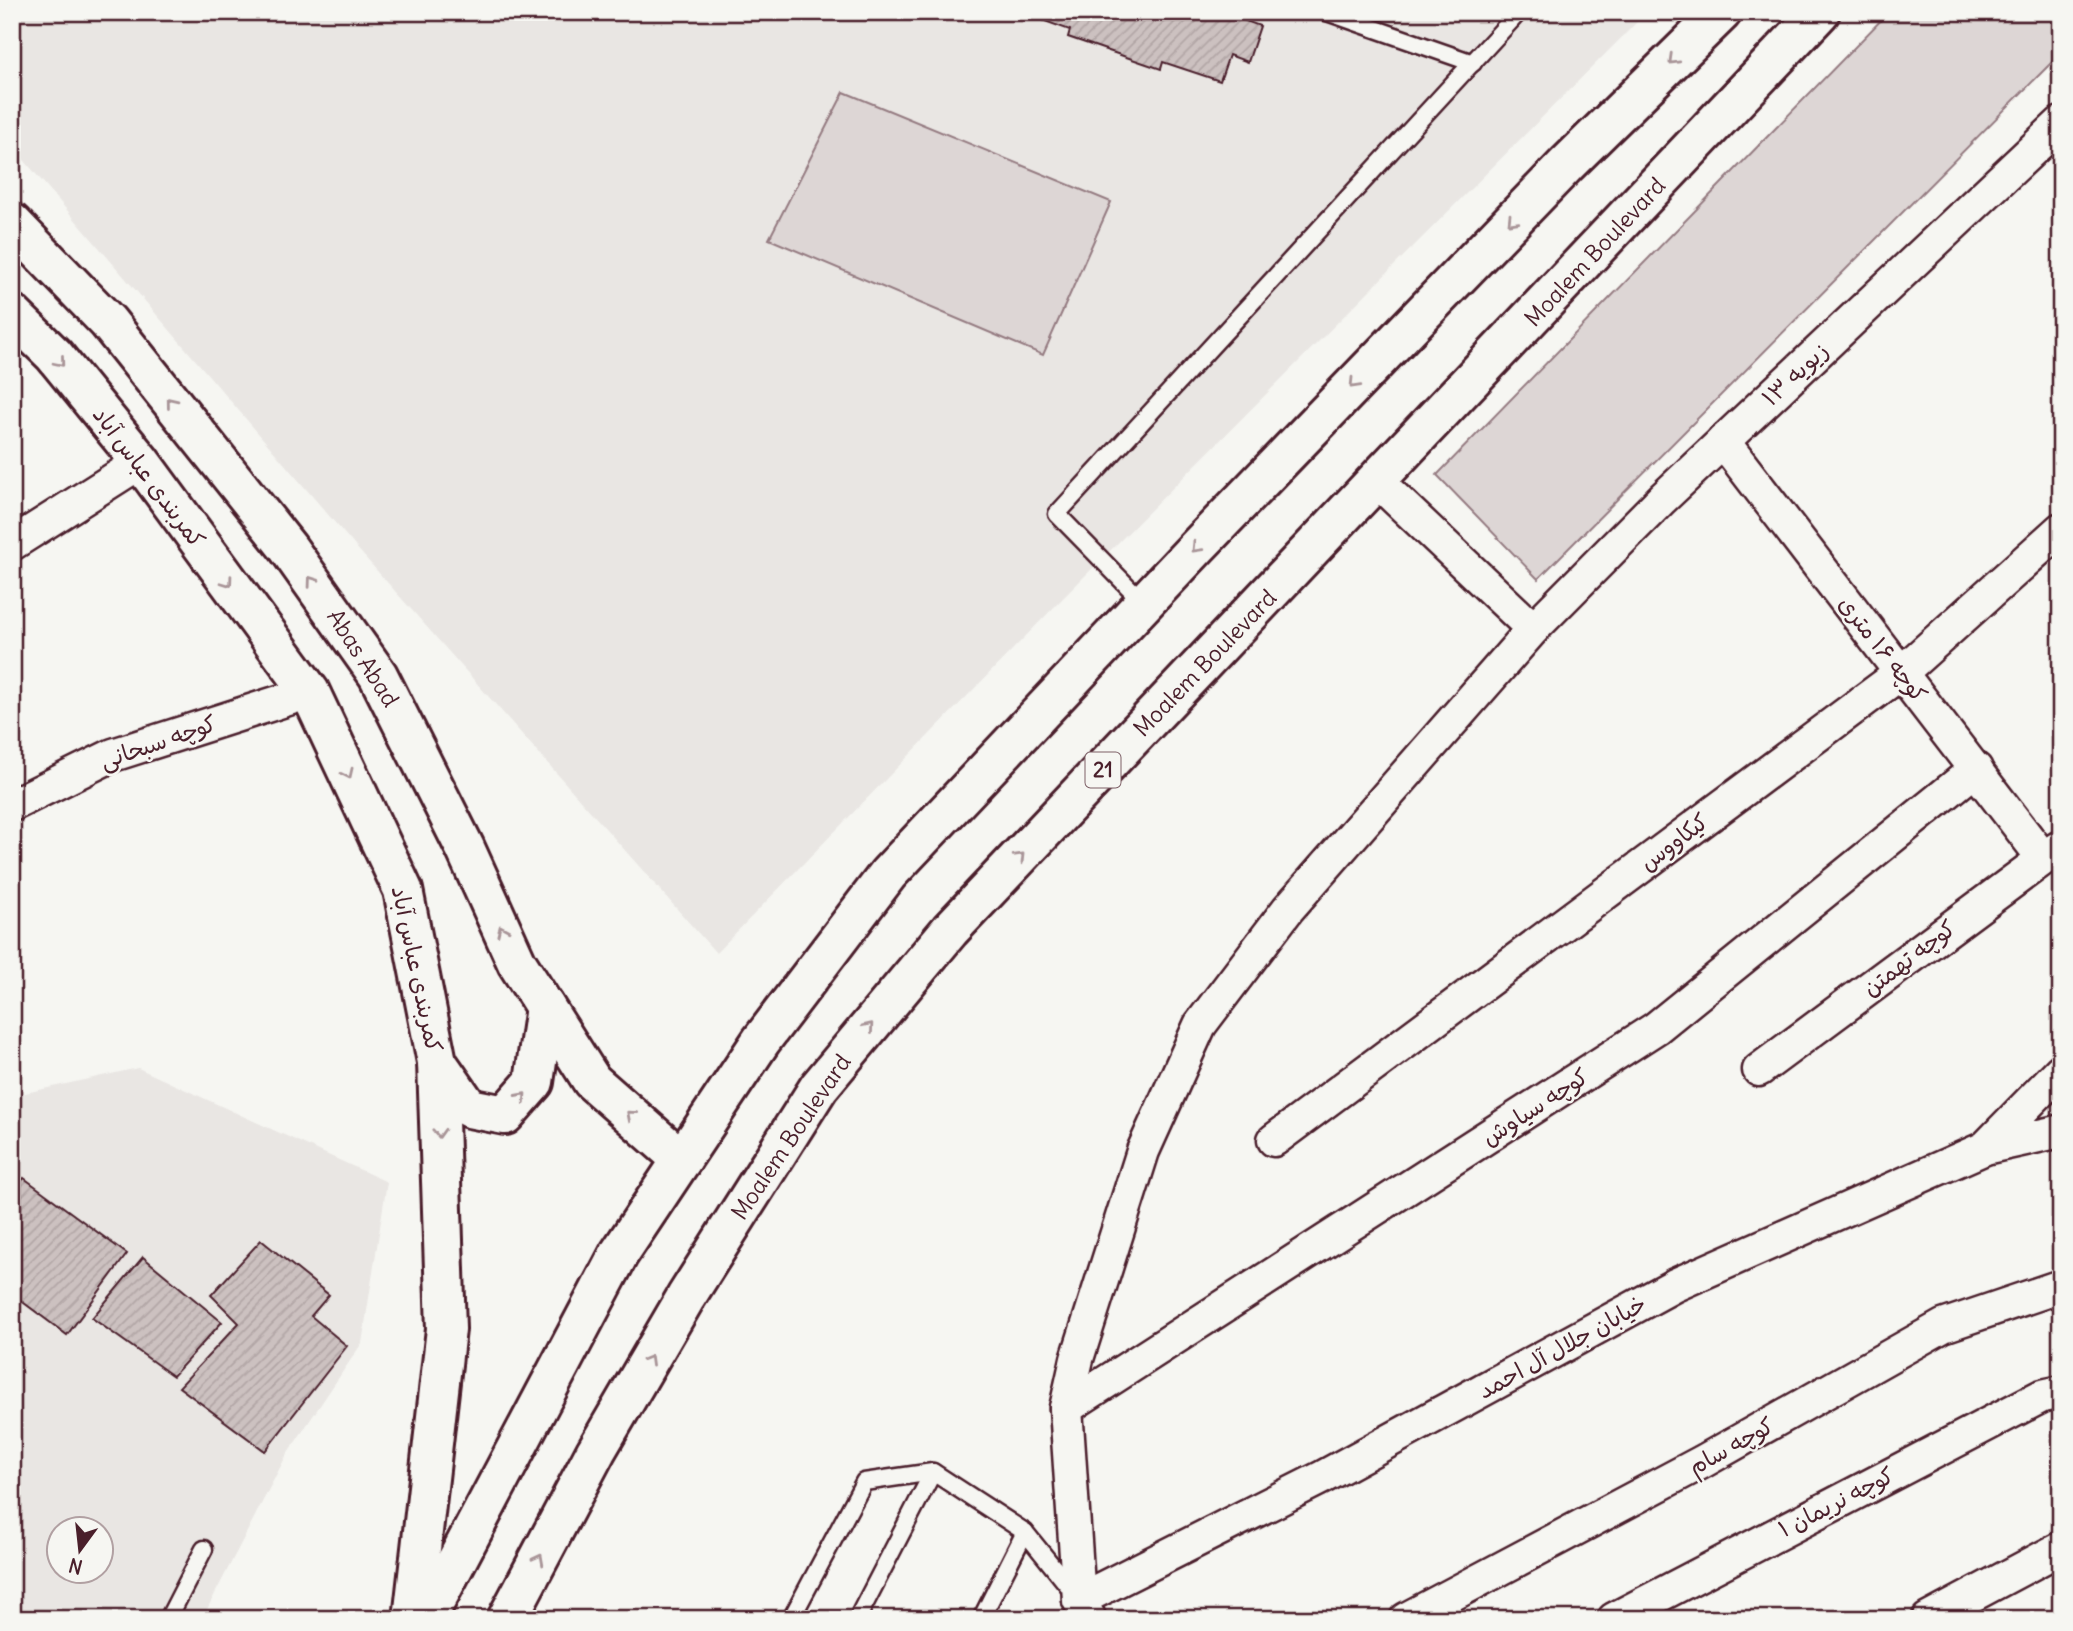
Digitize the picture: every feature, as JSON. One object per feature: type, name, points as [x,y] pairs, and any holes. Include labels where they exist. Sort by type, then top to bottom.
[{"type":"main road","points":[[426,1619],[619,1254],[761,1041],[888,874],[1144,603],[1557,174],[1722,12]]},
{"type":"main road","name":"Moalem Boulevard","points":[[507,1619],[596,1451],[686,1297],[819,1087],[950,930],[1378,482],[1821,12]]},
{"type":"main road","name":"Abas Abad","points":[[12,223],[108,322],[288,548],[378,674],[465,848],[517,963],[592,1081],[682,1160]]},
{"type":"main road","name":"کمربندی عباس آباد","points":[[12,314],[54,355],[141,462],[310,692],[403,890],[437,1062],[446,1329],[413,1619]]},
{"type":"main road","points":[[437,1062],[469,1108],[505,1115],[534,1082],[545,1007]]},
{"type":"street","name":"زیویه ۱۳","points":[[1084,1609],[1066,1408],[1077,1359],[1143,1151],[1200,1025],[1288,909],[1533,629],[1723,441],[2057,136]]},
{"type":"street","name":"کوچه ۱۶ متری","points":[[1723,441],[1976,769],[2052,852]]},
{"type":"street","points":[[12,544],[141,462]]},
{"type":"street","points":[[1378,482],[1533,629]]},
{"type":"street","name":"کیکاووس","points":[[1275,1140],[1901,673],[2061,530]]},
{"type":"street","name":"کوچه سبحانی","points":[[12,805],[113,755],[310,692]]},
{"type":"street","name":"کوچه سیاوش","points":[[1066,1408],[1656,1028],[1976,769]]},
{"type":"street","name":"کوچه تهمتن","points":[[1759,1070],[2052,852]]},
{"type":"street","points":[[1984,1148],[2061,1070]]},
{"type":"street","name":"خیابان جلال آل احمد","points":[[1084,1609],[1675,1286],[1984,1148],[2061,1131]]},
{"type":"street","name":"کوچه سام","points":[[1406,1619],[1702,1462],[1943,1326],[2061,1286]]},
{"type":"street","name":"کوچه نریمان ۱","points":[[1614,1619],[2042,1396],[2061,1392]]},
{"type":"street","points":[[1928,1619],[2061,1548]]},
{"type":"lane","points":[[1327,12],[1472,63]]},
{"type":"lane","points":[[1144,603],[1057,514],[1519,12]]},
{"type":"lane","points":[[792,1619],[864,1482],[933,1472],[1025,1532],[1084,1609]]},
{"type":"lane","points":[[857,1619],[933,1472]]},
{"type":"lane","points":[[981,1619],[1025,1532]]},
{"type":"lane","points":[[167,1619],[204,1549]]},
{"type":"shaded area","points":[[12,12],[1647,12],[1063,598],[716,953],[355,546],[12,146]]},
{"type":"shaded area","points":[[1889,12],[2061,12],[2061,53],[1538,579],[1437,475]]},
{"type":"shaded area","points":[[844,92],[1111,202],[1043,355],[769,239]]},
{"type":"shaded area","points":[[138,1068],[387,1182],[362,1343],[286,1456],[202,1619],[12,1619],[12,1096]]},
{"type":"building","points":[[1020,12],[1167,12],[1176,15],[1177,12],[1221,12],[1260,26],[1248,62],[1229,55],[1220,81],[1163,62],[1161,69],[1068,37],[1070,30]]},
{"type":"building","points":[[24,1178],[127,1254],[67,1335],[12,1294],[12,1193]]},
{"type":"building","points":[[261,1240],[329,1295],[311,1316],[347,1346],[265,1451],[179,1387],[239,1323],[211,1295]]},
{"type":"building","points":[[143,1257],[222,1322],[173,1376],[92,1318]]}]
